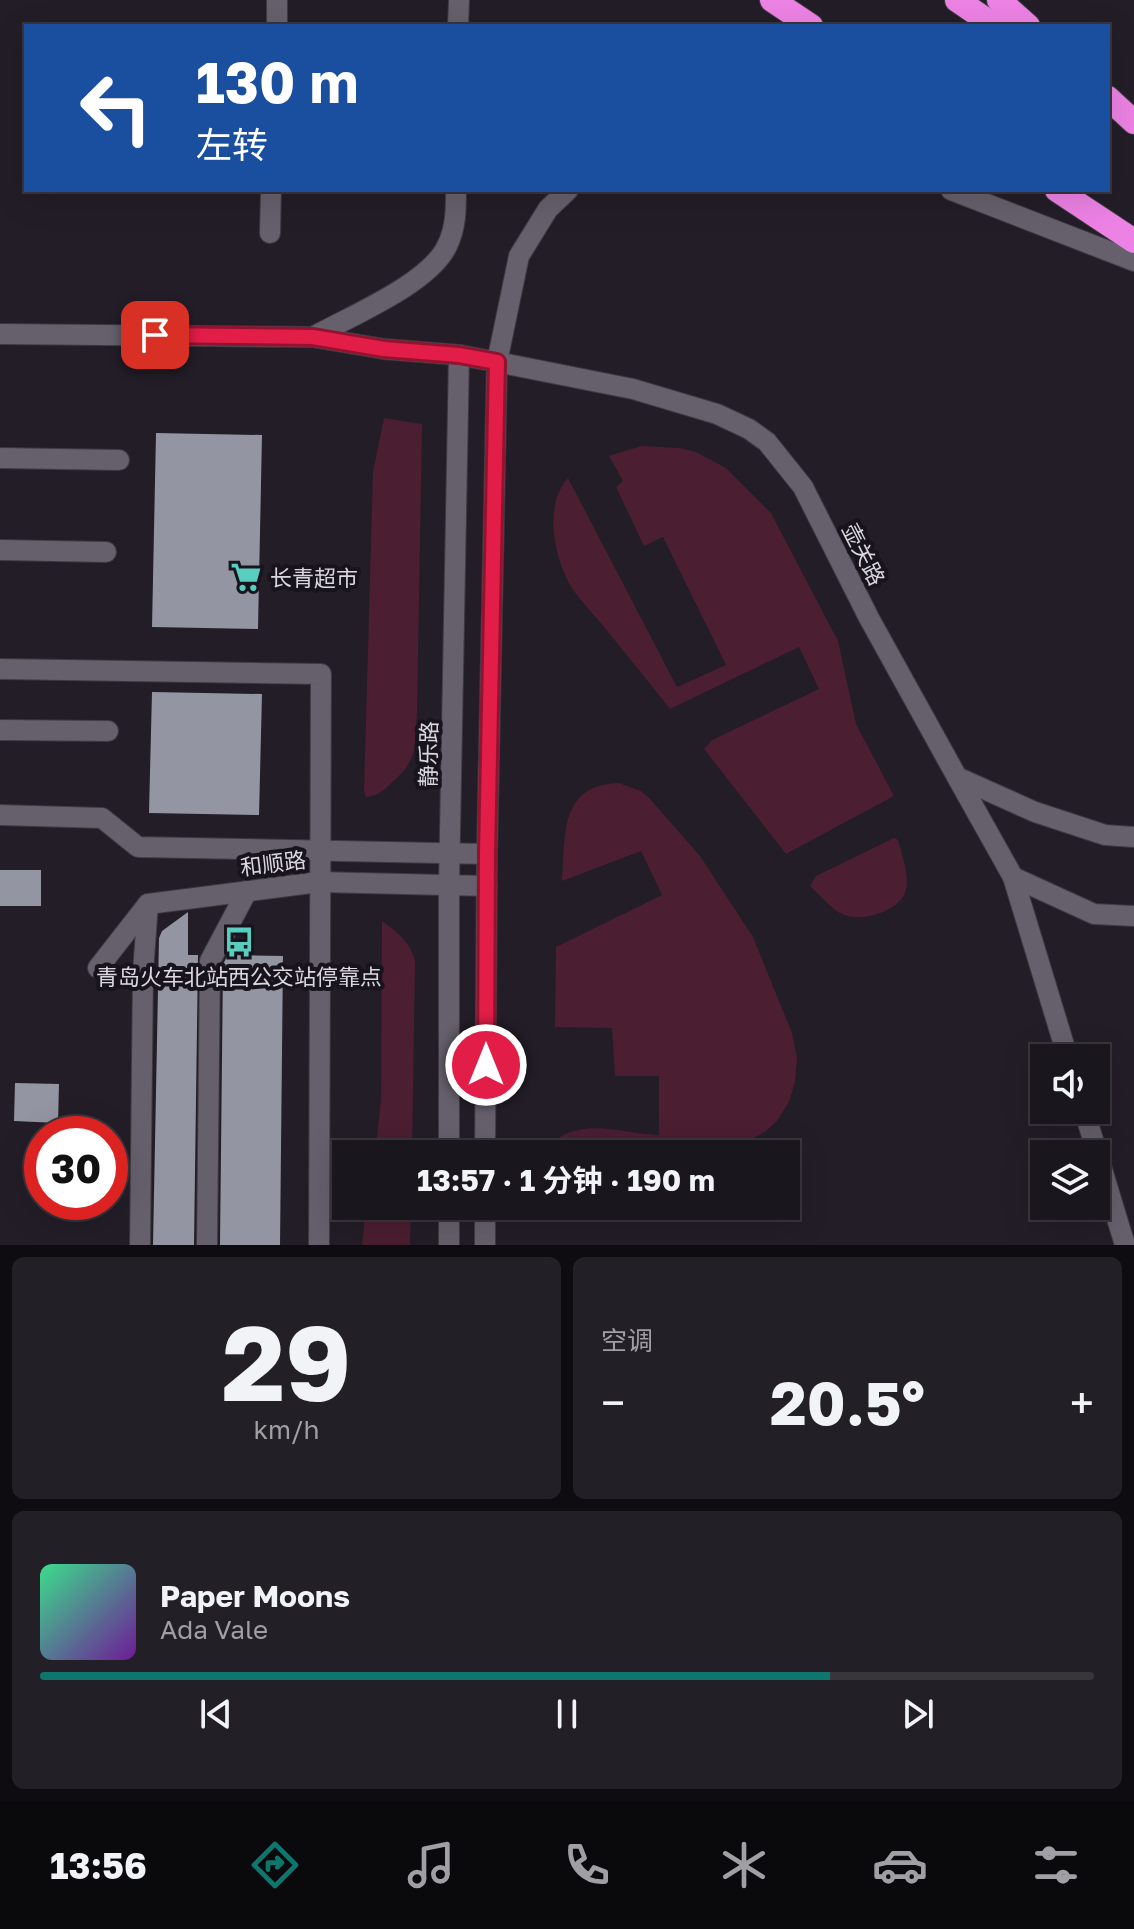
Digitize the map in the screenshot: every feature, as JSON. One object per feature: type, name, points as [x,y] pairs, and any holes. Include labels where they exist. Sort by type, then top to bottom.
[{"type":"highway","points":[[772,0],[808,24]]},
{"type":"highway","points":[[957,0],[992,24]]},
{"type":"highway","points":[[999,0],[1026,24]]},
{"type":"highway","points":[[1110,103],[1134,122]]},
{"type":"highway","points":[[1060,192],[1134,241]]},
{"type":"street","points":[[277,0],[277,24]]},
{"type":"street","points":[[458,24],[459,0]]},
{"type":"street","points":[[270,233],[271,192]]},
{"type":"street","points":[[313,337],[422,277],[447,247],[456,217],[456,192]]},
{"type":"street","points":[[485,1140],[487,854],[497,362],[519,256],[548,209],[566,192]]},
{"type":"street","points":[[956,192],[1134,261]]},
{"type":"street","name":"壶关路","points":[[0,334],[313,337],[384,349],[459,355],[633,389],[717,414],[749,429],[767,442],[803,487],[869,618],[1013,877],[1064,1044]]},
{"type":"street","name":"静乐路","points":[[449,1140],[449,886],[459,355]]},
{"type":"street","points":[[0,458],[119,460]]},
{"type":"street","points":[[0,550],[106,552]]},
{"type":"street","points":[[0,669],[321,674],[319,1245]]},
{"type":"street","points":[[0,730],[108,731]]},
{"type":"street","points":[[957,777],[1035,812],[1105,835],[1134,837]]},
{"type":"street","points":[[0,815],[102,818],[138,847],[487,854]]},
{"type":"street","points":[[1013,877],[1094,914],[1134,916]]},
{"type":"street","name":"和顺路","points":[[148,904],[319,882],[487,886]]},
{"type":"street","points":[[207,1245],[210,961],[247,891]]},
{"type":"street","points":[[98,968],[148,904]]},
{"type":"street","points":[[140,1245],[143,972],[148,904]]},
{"type":"street","points":[[1088,1124],[1125,1245]]},
{"type":"street","points":[[449,1220],[449,1245]]},
{"type":"street","points":[[485,1220],[485,1245]]},
{"type":"shaded area","points":[[384,418],[422,424],[417,713],[415,746],[410,761],[383,791],[366,797],[373,472]]},
{"type":"shaded area","points":[[641,446],[696,452],[726,468],[771,513],[838,641],[856,724],[894,796],[786,854],[704,749],[712,740],[819,689],[799,647],[670,709],[576,593],[560,562],[554,517],[560,489],[568,478],[677,687],[726,665],[663,537],[644,546],[616,487],[623,481],[609,456]]},
{"type":"shaded area","points":[[619,783],[641,791],[650,799],[700,856],[753,937],[792,1033],[797,1058],[789,1102],[777,1121],[749,1140],[559,1140],[572,1132],[596,1128],[659,1135],[659,1076],[615,1076],[612,1028],[555,1027],[556,947],[662,895],[641,851],[562,881],[569,816],[575,803],[585,793],[599,786]]},
{"type":"shaded area","points":[[894,838],[898,840],[902,853],[907,886],[898,903],[888,910],[865,917],[847,916],[834,909],[810,886],[816,876]]},
{"type":"shaded area","points":[[382,921],[407,943],[415,961],[412,1140],[377,1140],[381,1100]]},
{"type":"shaded area","points":[[365,1220],[411,1220],[410,1245],[362,1245]]},
{"type":"building","points":[[156,433],[262,435],[258,629],[152,627]]},
{"type":"building","points":[[152,692],[262,694],[259,815],[149,813]]},
{"type":"building","points":[[0,870],[41,870],[41,906],[0,906]]},
{"type":"building","points":[[188,912],[188,955],[198,955],[194,1245],[153,1245],[159,938],[162,931]]},
{"type":"building","points":[[228,955],[283,956],[280,1245],[220,1245],[223,964]]},
{"type":"building","points":[[15,1083],[59,1084],[58,1116],[24,1116],[24,1121],[14,1121]]},
{"type":"place","name":"长青超市","points":[[246,577]]},
{"type":"place","name":"青岛火车北站西公交站停靠点","points":[[239,942]]},
{"type":"route","points":[[155,335],[313,337],[497,362],[486,1065]]}]
